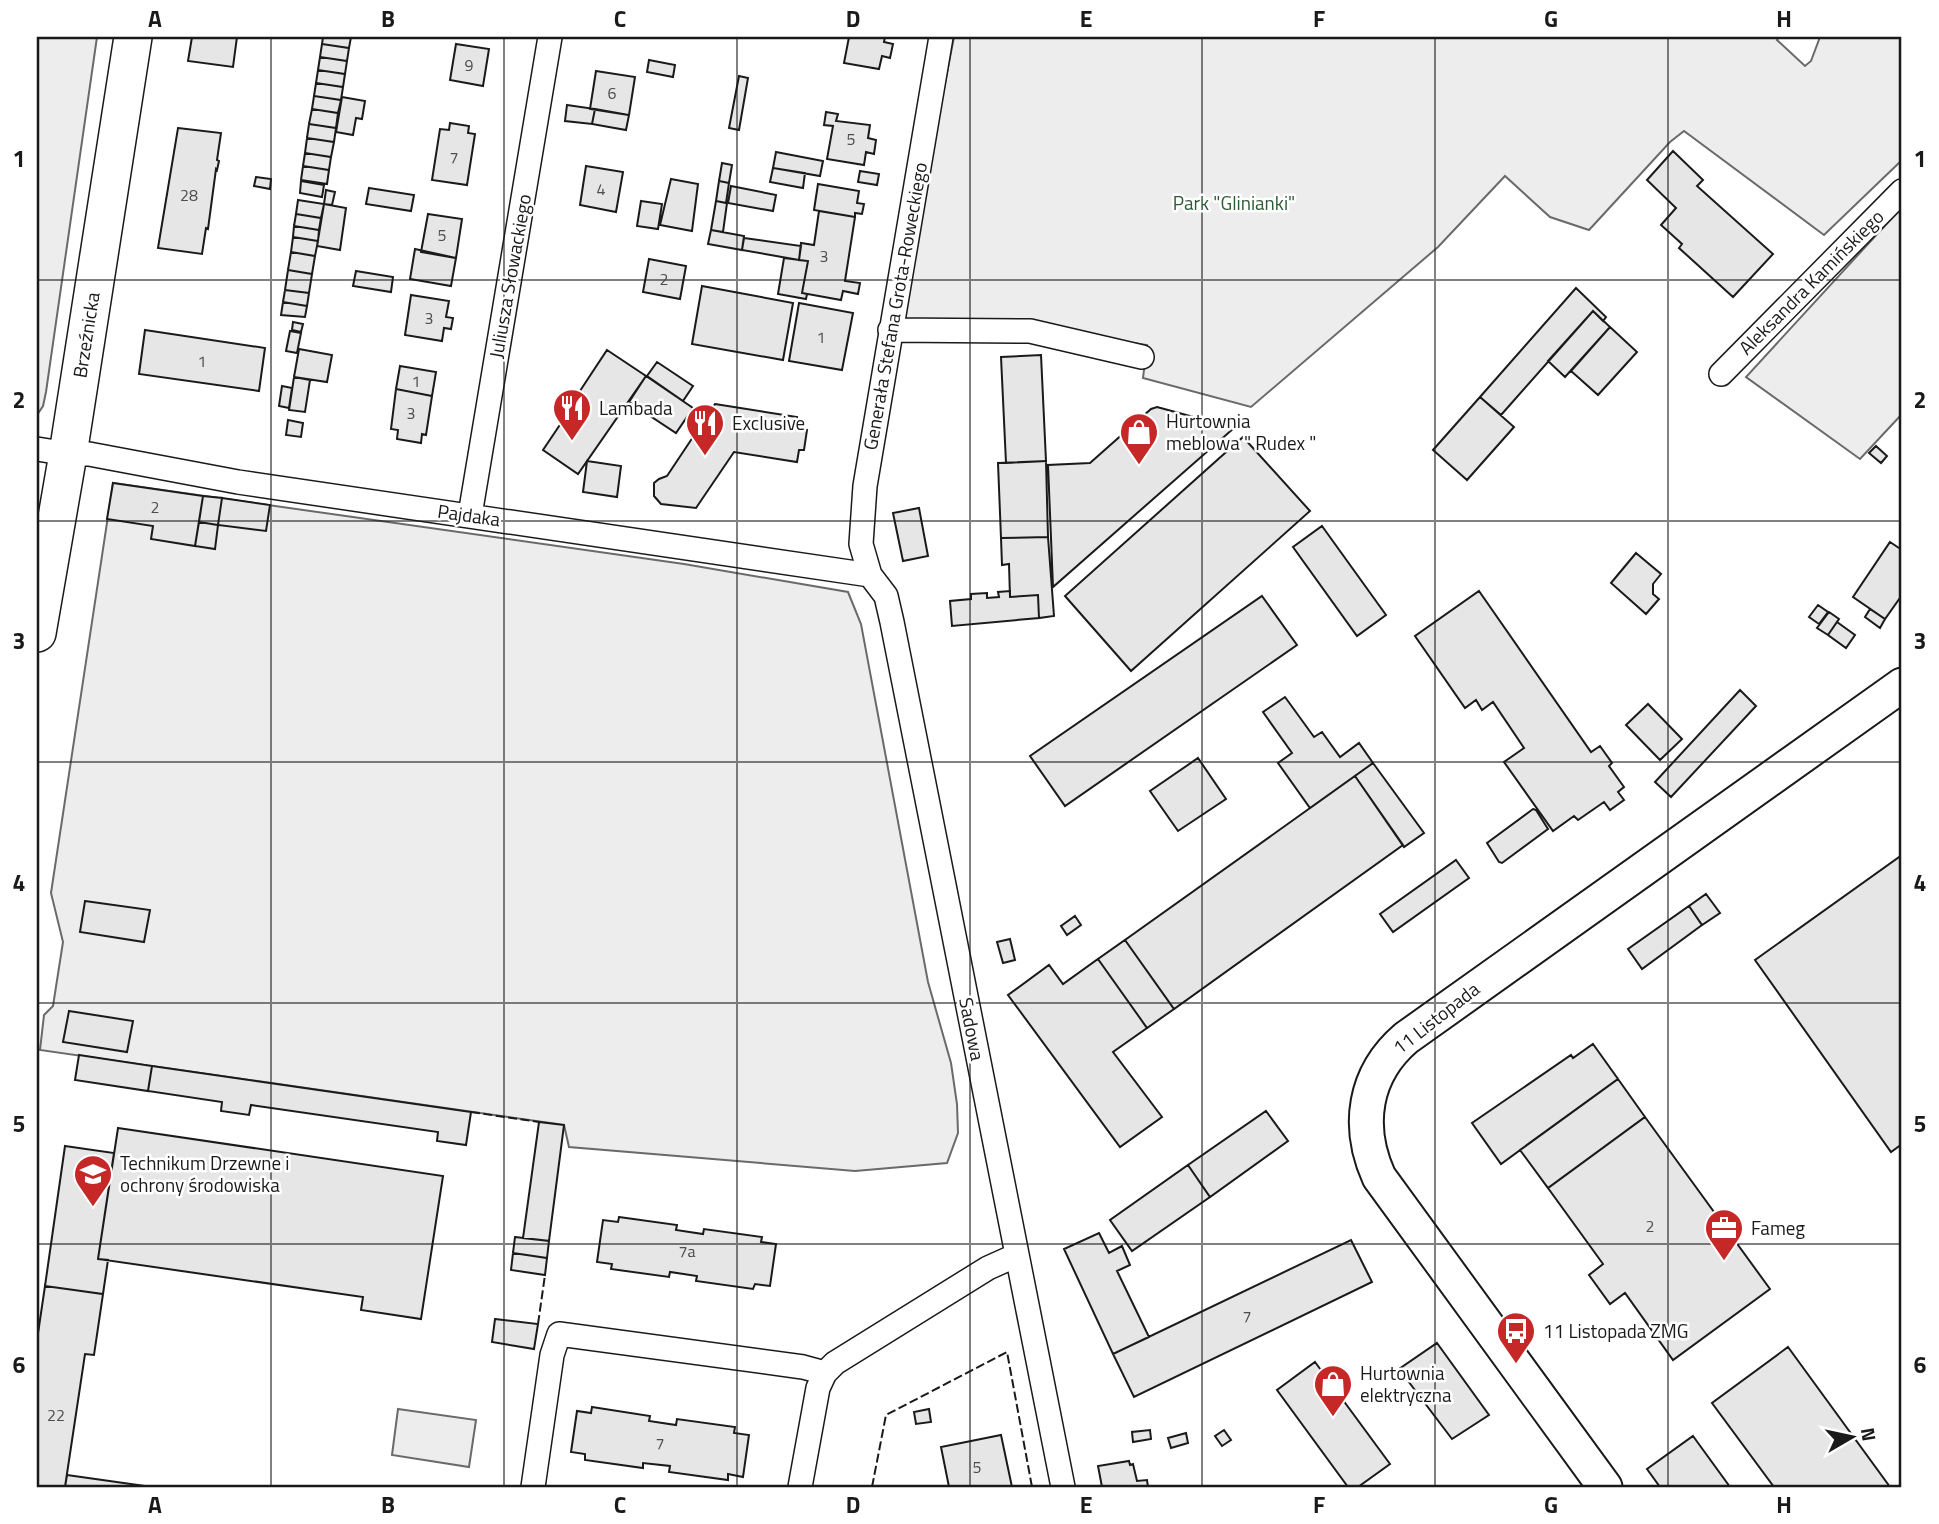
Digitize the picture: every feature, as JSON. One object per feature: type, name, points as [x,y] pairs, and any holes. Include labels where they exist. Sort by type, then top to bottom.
[{"type":"main road","name":"Brzeźnicka","points":[[37,633],[52,452],[132,37]]},
{"type":"street","name":"Juliusza Słowackiego","points":[[470,515],[550,37]]},
{"type":"street","name":"Generała Stefana Grota-Roweckiego","points":[[870,575],[861,544],[865,486],[941,37]]},
{"type":"street","name":"Aleksandra Kamińskiego","points":[[1720,374],[1902,191]]},
{"type":"street","points":[[890,330],[1030,331],[1142,357]]},
{"type":"street","name":"Pajdaka","points":[[52,452],[89,454],[239,481],[870,575]]},
{"type":"street","name":"Sadowa","points":[[870,575],[886,597],[892,622],[1063,1487]]},
{"type":"street","name":"11 Listopada","points":[[1605,1487],[1379,1177],[1368,1140],[1368,1106],[1373,1084],[1382,1062],[1406,1038],[1902,685]]},
{"type":"street","points":[[800,1487],[818,1388],[825,1373],[835,1363],[988,1269],[1017,1255]]},
{"type":"street","points":[[533,1487],[552,1355],[559,1334],[803,1367],[825,1373]]},
{"type":"green space","points":[[37,37],[97,37],[46,392],[43,406],[37,415]]},
{"type":"green space","name":"Park \"Glinianki\"","points":[[954,37],[1779,37],[1777,40],[1805,66],[1811,61],[1820,37],[1902,37],[1902,160],[1824,235],[1684,131],[1670,142],[1589,230],[1550,217],[1505,176],[1438,247],[1251,407],[1143,378],[1147,345],[985,321],[898,323]]},
{"type":"green space","points":[[1902,207],[1902,414],[1860,459],[1746,377]]},
{"type":"green space","points":[[113,483],[684,564],[848,592],[861,624],[928,982],[951,1063],[958,1133],[947,1163],[855,1171],[569,1147],[564,1125],[40,1050],[44,1015],[53,1006],[63,942],[51,893]]},
{"type":"green space","points":[[398,1409],[476,1420],[469,1467],[392,1455]]},
{"type":"building","points":[[192,37],[237,37],[233,67],[188,61]]},
{"type":"building","points":[[323,37],[351,37],[349,48],[322,44]]},
{"type":"building","points":[[849,37],[885,37],[884,42],[893,44],[890,58],[882,56],[879,69],[844,63]]},
{"type":"building","points":[[322,44],[349,48],[347,61],[320,57]]},
{"type":"building","points":[[456,44],[489,49],[483,86],[450,80]]},
{"type":"building","points":[[320,57],[347,61],[345,74],[318,70]]},
{"type":"building","points":[[649,60],[675,65],[673,77],[647,72]]},
{"type":"building","points":[[318,70],[345,74],[343,87],[316,83]]},
{"type":"building","points":[[596,71],[635,77],[629,115],[590,109]]},
{"type":"building","points":[[739,76],[748,78],[739,130],[729,128]]},
{"type":"building","points":[[316,83],[343,87],[341,100],[314,96]]},
{"type":"building","points":[[314,96],[341,100],[338,113],[312,109]]},
{"type":"building","points":[[342,97],[365,101],[362,119],[356,118],[353,135],[336,132]]},
{"type":"building","points":[[567,105],[595,109],[592,124],[565,121]]},
{"type":"building","points":[[312,109],[338,113],[336,128],[309,124]]},
{"type":"building","points":[[595,109],[629,115],[626,130],[592,124]]},
{"type":"building","points":[[826,112],[838,114],[836,121],[870,125],[868,138],[876,140],[874,154],[866,152],[864,165],[827,159],[833,126],[824,125]]},
{"type":"building","points":[[450,123],[469,126],[468,133],[475,134],[467,185],[432,180],[440,129],[449,130]]},
{"type":"building","points":[[309,124],[336,128],[334,142],[307,138]]},
{"type":"building","points":[[178,128],[221,133],[219,161],[202,254],[158,248]]},
{"type":"building","points":[[307,138],[334,142],[331,157],[305,153]]},
{"type":"building","points":[[1673,151],[1703,180],[1697,186],[1773,254],[1733,297],[1679,248],[1682,244],[1661,225],[1676,208],[1647,180]]},
{"type":"building","points":[[776,152],[823,161],[820,176],[773,168]]},
{"type":"building","points":[[305,153],[331,157],[329,170],[303,166]]},
{"type":"building","points":[[722,163],[732,165],[729,183],[719,181]]},
{"type":"building","points":[[303,166],[329,170],[327,184],[301,180]]},
{"type":"building","points":[[586,166],[623,172],[616,212],[580,205]]},
{"type":"building","points":[[773,168],[805,173],[803,188],[770,182]]},
{"type":"building","points":[[860,171],[879,174],[877,185],[858,182]]},
{"type":"building","points":[[256,177],[271,179],[270,189],[254,186]]},
{"type":"building","points":[[671,179],[698,184],[692,231],[660,225]]},
{"type":"building","points":[[301,181],[324,185],[322,197],[300,193]]},
{"type":"building","points":[[719,181],[729,183],[726,203],[716,201]]},
{"type":"building","points":[[818,184],[859,191],[857,203],[864,204],[862,214],[855,213],[855,217],[814,210]]},
{"type":"building","points":[[731,186],[776,195],[773,211],[728,203]]},
{"type":"building","points":[[369,188],[414,195],[411,211],[366,204]]},
{"type":"building","points":[[326,190],[335,192],[332,205],[324,204]]},
{"type":"building","points":[[298,200],[324,204],[321,218],[296,214]]},
{"type":"building","points":[[641,201],[662,204],[658,229],[637,226]]},
{"type":"building","points":[[716,201],[727,203],[723,232],[711,230]]},
{"type":"building","points":[[324,204],[346,208],[340,250],[317,246]]},
{"type":"building","points":[[819,211],[855,217],[845,281],[860,283],[858,294],[843,291],[841,300],[802,293],[808,261],[799,260],[801,243],[814,245]]},
{"type":"building","points":[[296,214],[321,218],[319,230],[294,226]]},
{"type":"building","points":[[428,214],[462,219],[456,258],[421,252]]},
{"type":"building","points":[[294,226],[319,230],[318,241],[293,237]]},
{"type":"building","points":[[711,230],[744,236],[742,250],[708,244]]},
{"type":"building","points":[[293,237],[318,241],[315,256],[291,252]]},
{"type":"building","points":[[744,238],[801,246],[799,260],[742,250]]},
{"type":"building","points":[[415,249],[456,258],[451,286],[410,279]]},
{"type":"building","points":[[291,252],[315,256],[312,274],[288,270]]},
{"type":"building","points":[[784,258],[808,261],[802,293],[807,294],[806,299],[778,294]]},
{"type":"building","points":[[649,259],[686,266],[680,299],[643,292]]},
{"type":"building","points":[[288,270],[312,274],[309,293],[285,290]]},
{"type":"building","points":[[356,271],[393,277],[391,292],[353,286]]},
{"type":"building","points":[[702,286],[793,303],[783,360],[692,344]]},
{"type":"building","points":[[1576,288],[1606,317],[1603,321],[1593,311],[1501,415],[1480,397]]},
{"type":"building","points":[[285,290],[309,293],[307,306],[283,302]]},
{"type":"building","points":[[411,295],[449,301],[446,317],[453,318],[451,329],[444,328],[442,341],[405,335]]},
{"type":"building","points":[[283,302],[307,306],[305,317],[281,315]]},
{"type":"building","points":[[799,303],[853,313],[842,370],[789,361]]},
{"type":"building","points":[[1593,311],[1610,327],[1565,377],[1548,361]]},
{"type":"building","points":[[293,322],[303,324],[301,332],[292,330]]},
{"type":"building","points":[[1610,327],[1637,352],[1598,395],[1571,371]]},
{"type":"building","points":[[145,330],[265,348],[259,391],[139,374]]},
{"type":"building","points":[[290,331],[301,333],[297,353],[286,351]]},
{"type":"building","points":[[299,349],[332,355],[327,382],[294,377]]},
{"type":"building","points":[[607,350],[646,376],[578,474],[543,450]]},
{"type":"building","points":[[1041,355],[1046,461],[1006,463],[1001,357]]},
{"type":"building","points":[[657,362],[693,386],[683,401],[647,376]]},
{"type":"building","points":[[400,366],[436,372],[432,396],[396,389]]},
{"type":"building","points":[[646,376],[693,408],[676,433],[629,402]]},
{"type":"building","points":[[294,377],[310,380],[305,412],[289,410]]},
{"type":"building","points":[[282,386],[292,388],[289,408],[279,406]]},
{"type":"building","points":[[396,389],[432,396],[426,435],[422,434],[421,443],[397,439],[398,430],[391,429]]},
{"type":"building","points":[[1480,397],[1514,427],[1467,480],[1433,450]]},
{"type":"building","name":"Exclusive","points":[[715,404],[797,417],[795,429],[807,430],[804,450],[799,450],[797,462],[734,452],[696,508],[661,504],[654,496],[654,483],[667,476]]},
{"type":"building","points":[[1157,407],[1234,428],[1053,587],[1048,465],[1090,463],[1151,409]]},
{"type":"building","points":[[288,420],[303,423],[301,437],[286,435]]},
{"type":"building","points":[[1243,437],[1310,511],[1131,671],[1065,596]]},
{"type":"building","points":[[1876,446],[1887,456],[1881,463],[1869,453]]},
{"type":"building","points":[[587,461],[621,466],[617,497],[583,492]]},
{"type":"building","points":[[1046,461],[1048,537],[1001,538],[998,463]]},
{"type":"building","points":[[113,483],[203,496],[195,546],[151,539],[153,526],[107,519]]},
{"type":"building","points":[[203,496],[222,498],[218,525],[199,522]]},
{"type":"building","points":[[222,498],[270,505],[266,531],[218,525]]},
{"type":"building","points":[[919,508],[928,556],[903,561],[893,513]]},
{"type":"building","points":[[199,522],[218,525],[215,549],[195,546]]},
{"type":"building","points":[[1322,526],[1386,615],[1357,636],[1293,547]]},
{"type":"building","points":[[1048,537],[1054,616],[1039,618],[1038,595],[1010,597],[1009,564],[1002,565],[1001,538]]},
{"type":"building","points":[[1890,542],[1902,550],[1902,595],[1885,619],[1853,597]]},
{"type":"building","points":[[1636,553],[1661,574],[1653,584],[1653,594],[1659,599],[1646,614],[1611,583]]},
{"type":"building","points":[[1010,591],[1010,597],[1038,595],[1039,618],[952,626],[950,601],[971,599],[971,594],[987,593],[987,598],[999,597],[998,592]]},
{"type":"building","points":[[1479,591],[1591,752],[1600,746],[1612,763],[1609,766],[1624,787],[1618,792],[1624,800],[1610,810],[1604,802],[1578,820],[1574,816],[1553,831],[1504,762],[1524,748],[1493,702],[1482,710],[1476,700],[1465,708],[1415,636]]},
{"type":"building","points":[[1262,596],[1297,645],[1065,806],[1030,756]]},
{"type":"building","points":[[1818,605],[1828,612],[1819,624],[1809,617]]},
{"type":"building","points":[[1870,609],[1885,619],[1880,628],[1865,617]]},
{"type":"building","points":[[1829,612],[1839,619],[1828,635],[1817,628]]},
{"type":"building","points":[[1837,622],[1855,635],[1846,648],[1828,635]]},
{"type":"building","points":[[1740,690],[1756,706],[1671,797],[1655,782]]},
{"type":"building","points":[[1285,697],[1314,737],[1322,732],[1340,757],[1359,743],[1373,763],[1310,808],[1278,763],[1292,753],[1263,712]]},
{"type":"building","points":[[1648,704],[1682,739],[1660,760],[1626,725]]},
{"type":"building","points":[[1198,758],[1226,799],[1178,831],[1150,791]]},
{"type":"building","points":[[1373,763],[1424,833],[1404,847],[1355,776]]},
{"type":"building","points":[[1355,776],[1403,845],[1174,1009],[1125,940]]},
{"type":"building","points":[[1533,809],[1548,829],[1502,863],[1499,862],[1487,843]]},
{"type":"building","points":[[1902,855],[1902,1144],[1891,1152],[1755,960]]},
{"type":"building","points":[[1456,860],[1469,878],[1393,932],[1380,914]]},
{"type":"building","points":[[1706,894],[1720,913],[1702,925],[1689,906]]},
{"type":"building","points":[[85,901],[150,910],[144,942],[80,932]]},
{"type":"building","points":[[1689,906],[1702,925],[1642,969],[1628,949]]},
{"type":"building","points":[[1075,916],[1081,925],[1067,935],[1061,926]]},
{"type":"building","points":[[1010,939],[1015,960],[1003,963],[997,942]]},
{"type":"building","points":[[1125,940],[1174,1009],[1147,1028],[1098,959]]},
{"type":"building","points":[[1098,959],[1147,1028],[1113,1052],[1162,1117],[1120,1147],[1008,995],[1049,965],[1063,984]]},
{"type":"building","points":[[69,1011],[133,1021],[127,1052],[63,1042]]},
{"type":"building","points":[[1593,1044],[1618,1079],[1501,1164],[1472,1123],[1571,1055],[1573,1058]]},
{"type":"building","points":[[79,1055],[152,1066],[148,1091],[75,1080]]},
{"type":"building","points":[[152,1066],[471,1112],[466,1145],[437,1141],[438,1132],[251,1105],[249,1115],[221,1111],[222,1102],[148,1091]]},
{"type":"building","points":[[1618,1079],[1645,1117],[1548,1188],[1520,1150]]},
{"type":"building","points":[[1266,1111],[1288,1141],[1210,1197],[1188,1165]]},
{"type":"building","points":[[1645,1117],[1770,1289],[1673,1360],[1625,1293],[1610,1304],[1589,1275],[1603,1264],[1548,1188]]},
{"type":"building","points":[[539,1122],[564,1125],[549,1241],[523,1238]]},
{"type":"building","points":[[118,1128],[443,1176],[421,1319],[361,1310],[363,1297],[98,1259]]},
{"type":"building","points":[[65,1146],[114,1153],[98,1259],[108,1260],[103,1294],[45,1286]]},
{"type":"building","points":[[1188,1165],[1210,1197],[1132,1251],[1110,1220]]},
{"type":"building","points":[[619,1217],[677,1225],[676,1230],[703,1234],[704,1229],[762,1237],[761,1242],[776,1244],[770,1286],[755,1284],[753,1289],[696,1281],[697,1276],[670,1272],[669,1277],[611,1269],[612,1264],[597,1262],[603,1220],[618,1222]]},
{"type":"building","points":[[1099,1233],[1109,1253],[1122,1246],[1130,1265],[1117,1271],[1149,1337],[1113,1354],[1064,1249]]},
{"type":"building","points":[[515,1237],[549,1241],[547,1258],[513,1253]]},
{"type":"building","points":[[1351,1240],[1372,1282],[1134,1397],[1113,1354]]},
{"type":"building","points":[[513,1253],[547,1258],[545,1275],[511,1270]]},
{"type":"building","points":[[45,1286],[103,1294],[94,1355],[85,1354],[65,1487],[37,1487],[37,1340]]},
{"type":"building","points":[[495,1319],[538,1324],[534,1349],[492,1342]]},
{"type":"building","points":[[1437,1343],[1489,1415],[1452,1439],[1399,1369]]},
{"type":"building","points":[[1788,1347],[1890,1487],[1774,1487],[1712,1403]]},
{"type":"building","points":[[1315,1362],[1390,1464],[1358,1487],[1348,1487],[1277,1390]]},
{"type":"building","points":[[592,1407],[650,1416],[649,1421],[676,1425],[677,1419],[735,1427],[734,1433],[749,1435],[743,1477],[728,1474],[728,1480],[669,1472],[670,1466],[643,1463],[643,1468],[585,1460],[585,1454],[571,1452],[577,1411],[591,1413]]},
{"type":"building","points":[[929,1409],[931,1422],[916,1424],[914,1412]]},
{"type":"building","points":[[1150,1430],[1151,1439],[1133,1442],[1132,1432]]},
{"type":"building","points":[[1224,1430],[1231,1440],[1222,1446],[1215,1436]]},
{"type":"building","points":[[1186,1433],[1188,1443],[1171,1448],[1168,1438]]},
{"type":"building","points":[[1001,1435],[1012,1487],[949,1487],[941,1447]]},
{"type":"building","points":[[1693,1436],[1730,1487],[1660,1487],[1647,1469]]},
{"type":"building","points":[[1129,1461],[1130,1465],[1133,1464],[1137,1481],[1147,1480],[1148,1487],[1102,1487],[1098,1466]]},
{"type":"building","points":[[67,1475],[152,1487],[65,1487]]},
{"type":"fence","points":[[471,1112],[539,1122]]},
{"type":"fence","points":[[538,1324],[545,1275]]},
{"type":"fence","points":[[872,1487],[886,1415],[1007,1352],[1032,1487]]},
{"type":"place","name":"Lambada","points":[[572,442]]},
{"type":"place","name":"Exclusive","points":[[705,457]]},
{"type":"place","name":"Hurtownia meblowa \" Rudex \"","points":[[1139,466]]},
{"type":"place","name":"Technikum Drzewne i ochrony środowiska","points":[[93,1208]]},
{"type":"place","name":"Fameg","points":[[1724,1262]]},
{"type":"place","name":"11 Listopada ZMG","points":[[1516,1365]]},
{"type":"place","name":"Hurtownia elektryczna","points":[[1333,1418]]}]
